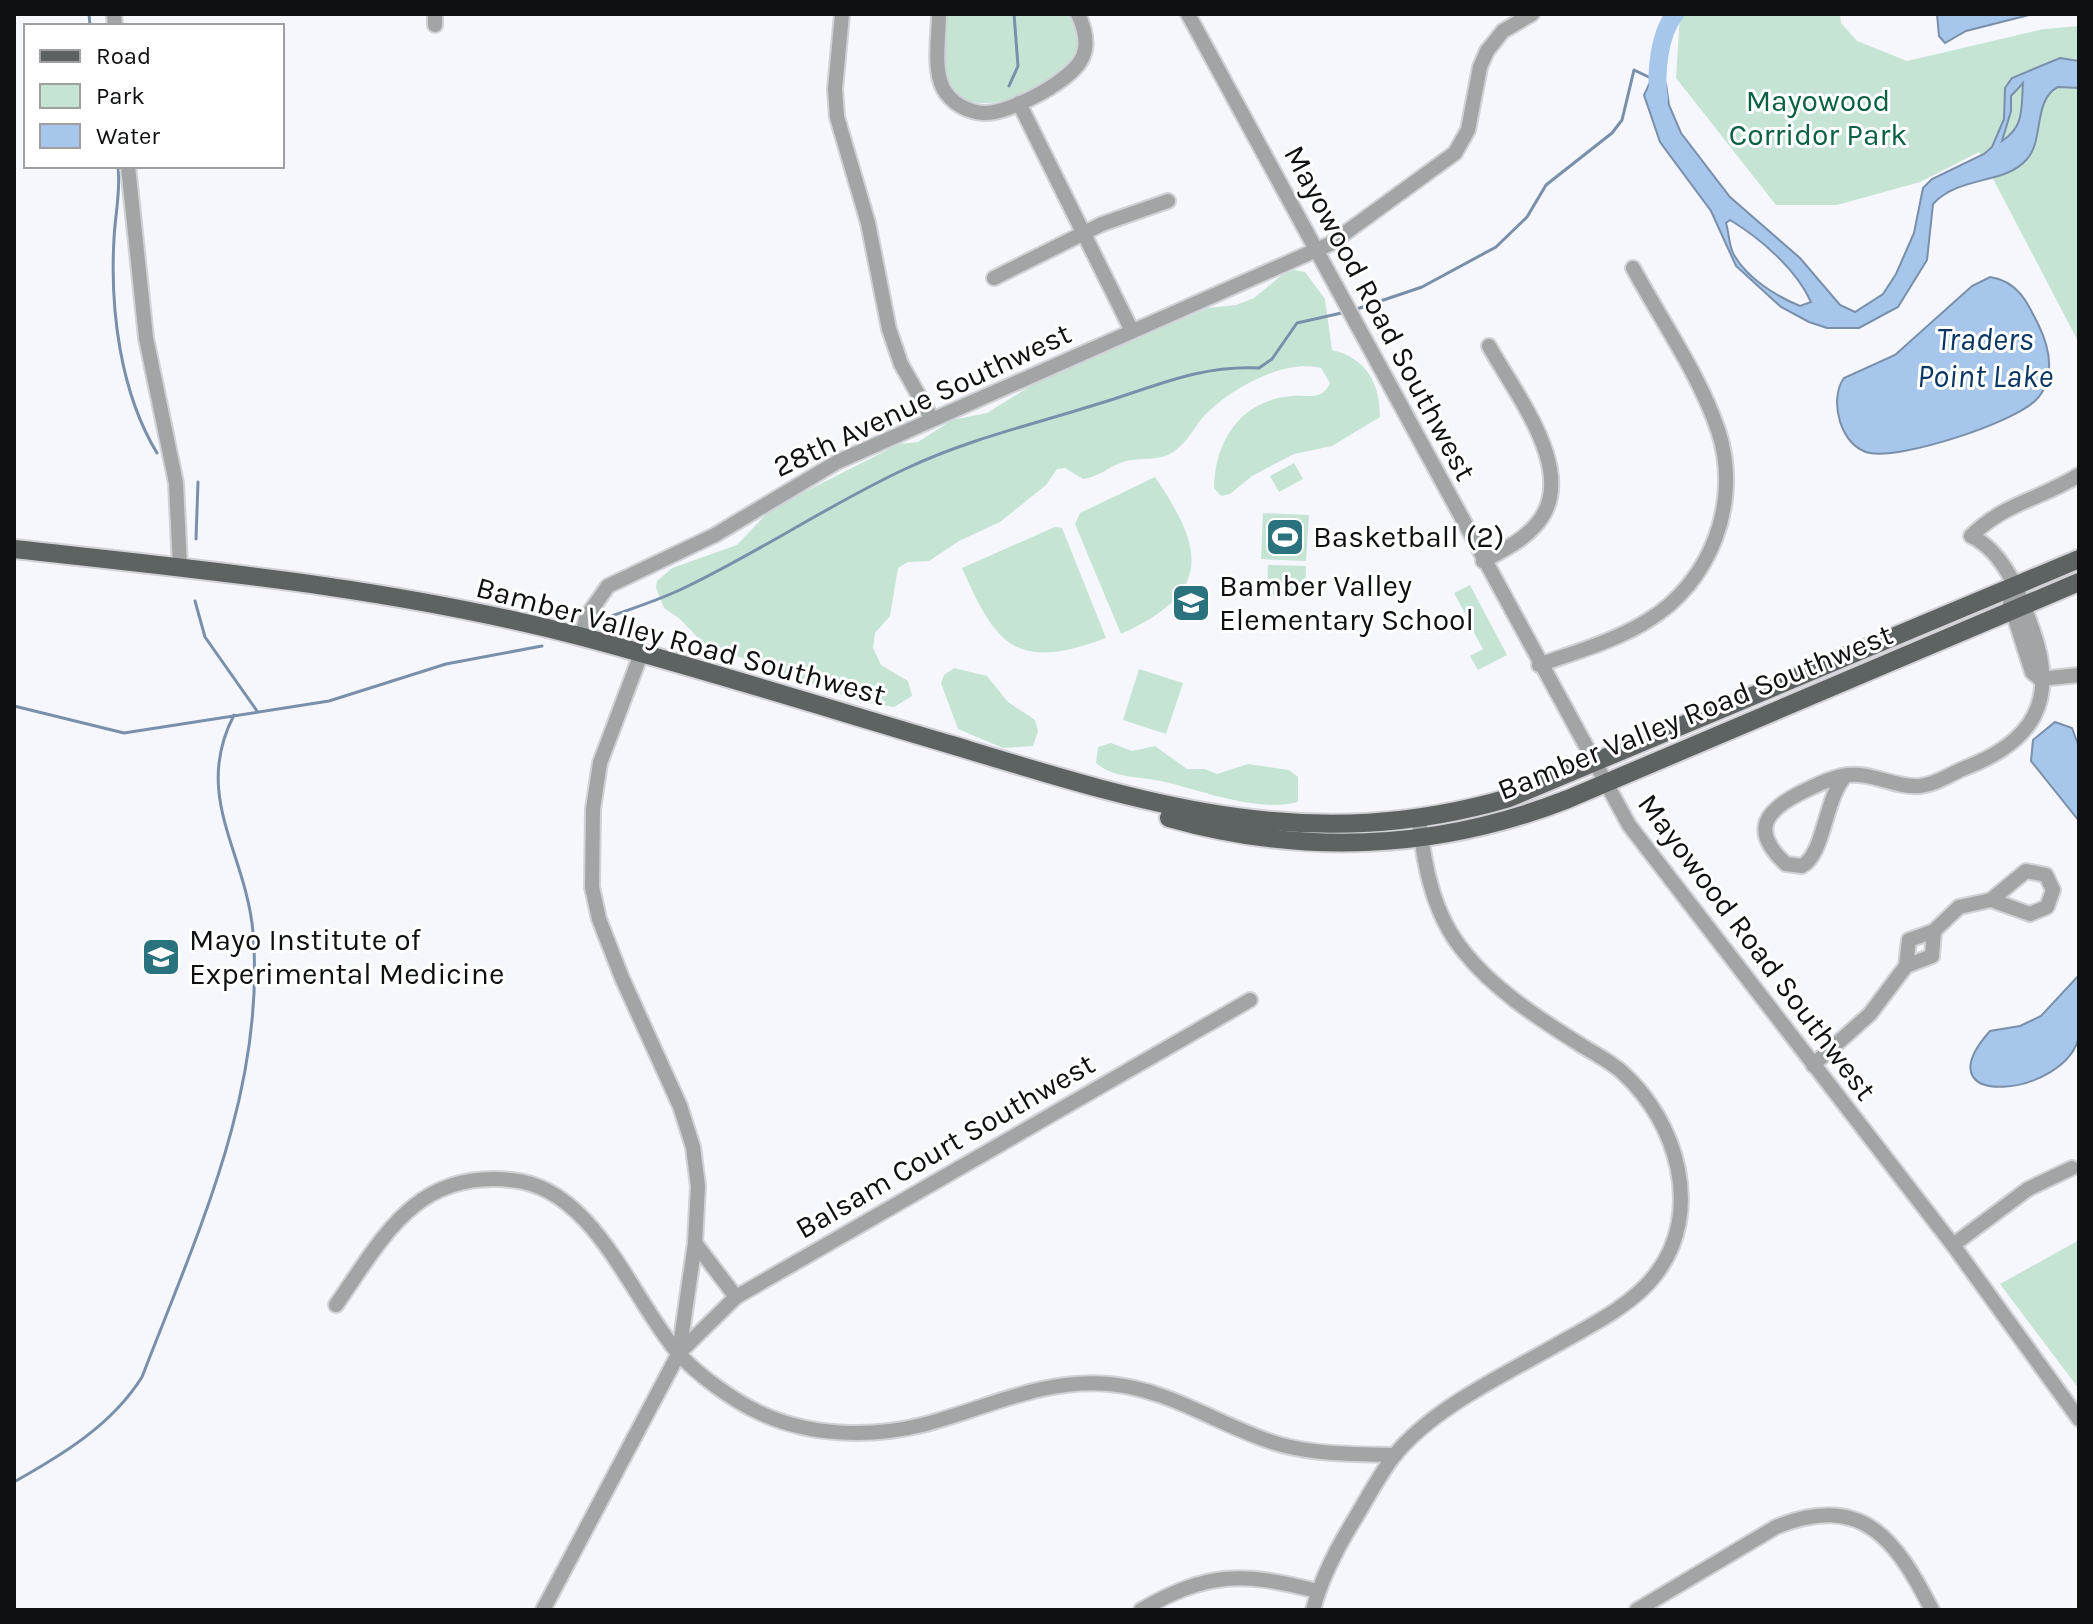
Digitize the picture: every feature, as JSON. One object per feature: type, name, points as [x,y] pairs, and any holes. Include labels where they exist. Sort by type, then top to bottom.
[{"type":"main road","name":"Bamber Valley Road Southwest","points":[[14,549],[180,567],[400,597],[581,637],[1088,786],[1239,820],[1312,826],[1419,818],[1509,798],[2079,559]]},
{"type":"main road","name":"Bamber Valley Road Southwest","points":[[1088,786],[1161,815],[1211,829],[1273,840],[1343,844],[1422,840],[1520,817],[1604,785],[2079,582]]},
{"type":"street","points":[[842,14],[835,89],[837,117],[868,223],[893,340],[932,419]]},
{"type":"street","points":[[939,14],[938,74],[951,99],[966,109],[984,113],[1019,103],[1063,80],[1080,63],[1085,38],[1078,14]]},
{"type":"street","name":"Mayowood Road Southwest","points":[[1188,14],[1604,785],[1642,844],[1953,1245],[2079,1419]]},
{"type":"street","name":"28th Avenue Southwest","points":[[581,637],[587,616],[608,586],[715,535],[837,462],[1318,251],[1455,153],[1468,130],[1480,67],[1487,51],[1503,31],[1532,14]]},
{"type":"street","points":[[1019,103],[1132,331]]},
{"type":"street","points":[[128,168],[146,338],[176,483],[180,567]]},
{"type":"street","points":[[994,278],[1083,233],[1168,201]]},
{"type":"street","points":[[1539,665],[1633,628],[1672,603],[1700,570],[1723,514],[1726,463],[1719,432],[1633,268]]},
{"type":"street","points":[[1483,561],[1533,528],[1548,505],[1553,480],[1547,454],[1489,346]]},
{"type":"street","points":[[1846,775],[1832,796],[1813,857],[1802,866],[1786,864],[1766,832],[1768,814],[1777,805],[1846,775],[1920,786],[2002,753],[2022,735],[2034,714],[2044,667],[2017,609],[2013,587],[1994,553],[1971,536],[2003,509],[2046,493],[2079,475]]},
{"type":"street","points":[[543,1610],[679,1353],[695,1243],[698,1186],[693,1147],[680,1106],[616,963],[599,919],[592,887],[593,809],[600,763],[641,654]]},
{"type":"street","points":[[2040,679],[2079,675]]},
{"type":"street","points":[[1313,1610],[1317,1591],[1349,1529],[1395,1455],[1466,1397],[1582,1330],[1655,1276],[1677,1236],[1680,1213],[1678,1161],[1666,1130],[1648,1099],[1621,1072],[1553,1028],[1493,982],[1463,952],[1434,895],[1425,868],[1419,818]]},
{"type":"street","points":[[1906,966],[1909,940],[1934,931],[1953,910],[1991,900]]},
{"type":"street","points":[[1813,1065],[1859,1026],[1906,966],[1932,956],[1934,931]]},
{"type":"street","name":"Balsam Court Southwest","points":[[679,1353],[736,1297],[1250,1000]]},
{"type":"street","points":[[1953,1245],[2028,1189],[2077,1163]]},
{"type":"street","points":[[336,1305],[401,1213],[418,1201],[469,1182],[514,1180],[543,1188],[575,1210],[631,1281],[679,1353],[756,1411],[826,1432],[892,1431],[924,1425],[1044,1387],[1109,1384],[1187,1403],[1264,1440],[1290,1448],[1395,1455]]},
{"type":"street","points":[[695,1243],[736,1297]]},
{"type":"street","points":[[1637,1610],[1776,1527],[1801,1517],[1825,1513],[1851,1516],[1872,1527],[1894,1545],[1932,1610]]},
{"type":"street","points":[[1141,1610],[1203,1580],[1234,1577],[1317,1591]]},
{"type":"green space","points":[[945,14],[1070,14],[1079,45],[1072,61],[1041,86],[1000,102],[980,103],[963,99],[950,87],[943,51]]},
{"type":"green space","name":"Mayowood Corridor Park","points":[[1680,14],[1840,14],[1841,23],[1857,41],[1907,61],[2044,29],[2079,26],[2079,343],[1979,152],[1920,182],[1837,205],[1776,205],[1676,78]]},
{"type":"green space","points":[[1294,270],[1305,272],[1325,299],[1332,350],[1354,359],[1369,374],[1377,394],[1380,417],[1332,446],[1294,454],[1252,476],[1230,494],[1221,496],[1214,488],[1219,454],[1234,426],[1245,414],[1274,399],[1318,395],[1330,383],[1321,368],[1290,368],[1258,378],[1228,395],[1170,454],[1123,462],[1083,479],[1065,468],[1057,469],[1046,485],[1000,522],[959,541],[929,561],[908,562],[898,568],[890,616],[875,633],[873,648],[881,665],[908,681],[912,696],[894,707],[862,702],[704,644],[680,619],[664,608],[656,588],[657,581],[672,568],[737,545],[771,509],[899,444],[918,442],[952,420],[987,413],[1037,382],[1208,308],[1236,305],[1254,298],[1282,275]]},
{"type":"green space","points":[[1294,463],[1303,479],[1279,492],[1270,476]]},
{"type":"green space","points":[[1155,477],[1184,528],[1191,549],[1191,569],[1185,586],[1171,603],[1150,619],[1121,634],[1075,524],[1080,513]]},
{"type":"green space","name":"Basketball (2)","points":[[1263,513],[1309,515],[1306,561],[1261,559]]},
{"type":"green space","points":[[1055,527],[1062,528],[1106,638],[1076,648],[1031,651],[1014,645],[999,634],[962,568]]},
{"type":"green space","points":[[1268,565],[1306,566],[1305,596],[1267,595]]},
{"type":"green space","points":[[1470,585],[1507,655],[1478,670],[1470,656],[1483,649],[1471,627],[1466,629],[1461,620],[1467,617],[1454,593]]},
{"type":"green space","points":[[954,668],[987,676],[1008,702],[1035,720],[1038,731],[1033,746],[1003,748],[958,729],[941,683],[944,675]]},
{"type":"green space","points":[[1139,669],[1183,683],[1166,734],[1123,720]]},
{"type":"green space","points":[[1111,743],[1132,751],[1155,746],[1187,769],[1205,769],[1217,774],[1248,764],[1289,770],[1298,777],[1298,802],[1282,805],[1247,803],[1161,781],[1119,774],[1096,763],[1098,747]]},
{"type":"green space","points":[[2079,1240],[2079,1389],[2000,1284]]},
{"type":"water","points":[[1937,14],[2033,14],[1966,31],[1945,43],[1939,36]]},
{"type":"water","points":[[2060,58],[2079,61],[2079,88],[2058,87],[2050,93],[2042,110],[2036,142],[2027,159],[2007,173],[1956,188],[1933,204],[1927,260],[1898,307],[1859,328],[1827,328],[1809,322],[1781,307],[1736,266],[1711,211],[1660,142],[1644,95],[1653,76],[1666,84],[1669,105],[1681,133],[1730,197],[1800,258],[1840,305],[1855,312],[1883,294],[1896,274],[1914,233],[1923,188],[1932,179],[1984,154],[1992,147],[2004,119],[2005,88],[2012,78]],"holes":[[[2023,83],[2018,123],[2002,141],[2011,111],[2011,96]],[[1730,220],[1776,255],[1811,302],[1800,306],[1791,302],[1763,286],[1747,272],[1731,248],[1726,223]]]},
{"type":"water","name":"Traders Point Lake","points":[[1990,277],[2008,283],[2026,301],[2046,344],[2049,373],[2036,400],[2005,419],[1931,445],[1870,453],[1851,442],[1840,422],[1838,410],[1839,387],[1844,378],[1895,355],[1972,286]]},
{"type":"water","points":[[2055,722],[2072,728],[2079,747],[2079,821],[2031,761],[2033,740]]},
{"type":"water","points":[[2079,975],[2080,1029],[2069,1057],[2050,1072],[2027,1083],[2003,1087],[1983,1084],[1972,1075],[1973,1057],[1990,1031],[2020,1026],[2041,1016]]},
{"type":"waterway","points":[[89,14],[90,24]]},
{"type":"waterway","points":[[1009,86],[1018,66],[1014,14]]},
{"type":"waterway","points":[[1659,99],[1660,55],[1665,32],[1675,14]]},
{"type":"waterway","points":[[1354,310],[1422,287],[1496,247],[1527,217],[1546,185],[1612,133],[1622,120],[1634,70],[1655,80]]},
{"type":"waterway","points":[[118,168],[113,266],[116,321],[134,404],[157,453]]},
{"type":"waterway","points":[[606,618],[686,587],[850,497],[929,458],[977,440],[1178,378],[1217,370],[1259,368],[1272,359],[1297,323],[1346,312]]},
{"type":"waterway","points":[[196,539],[198,482]]},
{"type":"waterway","points":[[195,601],[205,637],[257,711]]},
{"type":"waterway","points":[[14,706],[124,733],[329,701],[446,664],[542,646]]},
{"type":"waterway","points":[[14,1482],[68,1450],[101,1424],[142,1377],[223,1160],[249,1048],[254,990],[253,932],[248,903],[225,824],[218,772],[222,744],[234,715]]},
{"type":"place","name":"Basketball (2)","points":[[1285,537]]},
{"type":"place","name":"Bamber Valley Elementary School","points":[[1191,603]]},
{"type":"place","name":"Mayo Institute of Experimental Medicine","points":[[161,957]]}]
